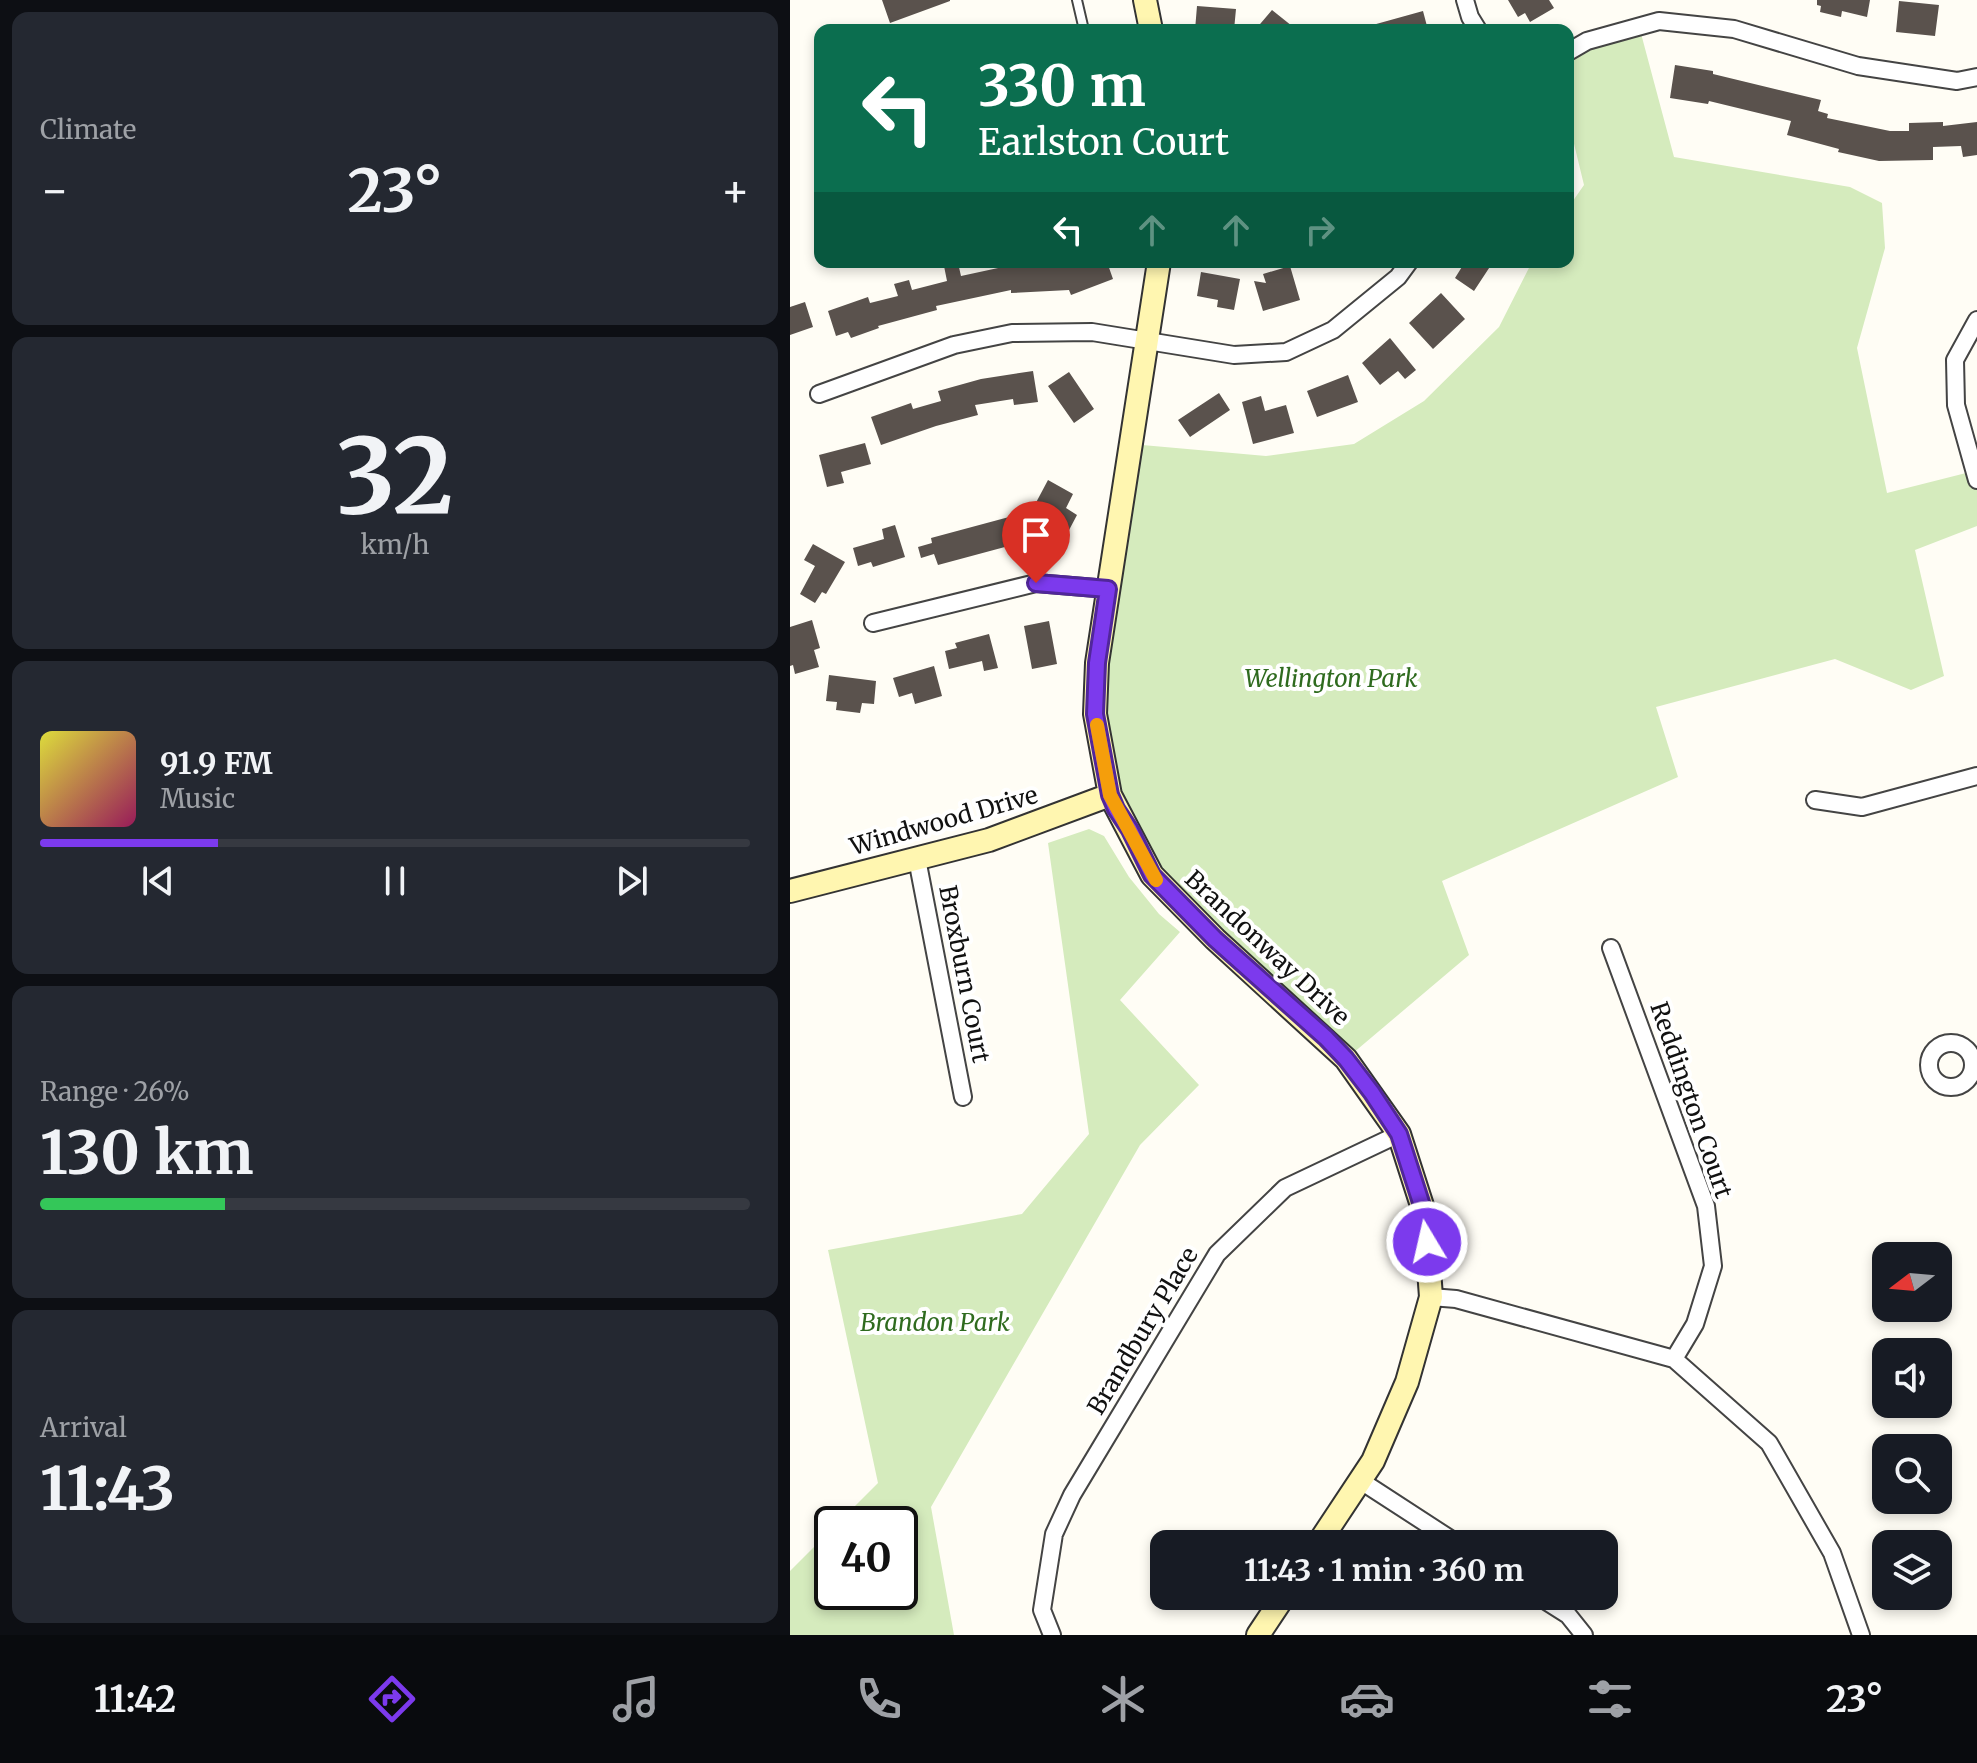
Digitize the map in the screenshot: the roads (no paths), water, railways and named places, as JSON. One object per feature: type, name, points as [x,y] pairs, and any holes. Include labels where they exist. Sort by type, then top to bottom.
[{"type":"street","points":[[1145,0],[1150,24]]},
{"type":"street","points":[[1465,0],[1474,24]]},
{"type":"street","points":[[1574,49],[1587,41],[1659,21],[1734,29],[1858,66],[1957,81],[1977,77]]},
{"type":"street","name":"Brandonway Drive","points":[[1158,268],[1097,663],[1095,714],[1110,795],[1152,875],[1215,939],[1346,1059],[1399,1134],[1425,1215],[1431,1297],[1407,1382],[1373,1461],[1328,1530]]},
{"type":"street","points":[[819,394],[954,345],[1012,333],[1092,332],[1234,355],[1286,352],[1333,330],[1398,277],[1405,268]]},
{"type":"street","points":[[1977,320],[1955,360],[1956,405],[1977,480]]},
{"type":"street","points":[[873,623],[1036,583],[1108,589]]},
{"type":"street","points":[[1815,800],[1862,807],[1977,776]]},
{"type":"street","name":"Windwood Drive","points":[[790,891],[989,840],[1110,795]]},
{"type":"street","name":"Broxburn Court","points":[[917,859],[963,1097]]},
{"type":"street","name":"Reddington Court","points":[[1611,948],[1706,1206],[1713,1266],[1695,1324],[1674,1359]]},
{"type":"street","name":"Brandbury Place","points":[[1052,1635],[1042,1610],[1054,1534],[1072,1495],[1217,1254],[1285,1188],[1399,1134]]},
{"type":"street","points":[[1431,1297],[1456,1299],[1674,1359],[1769,1443],[1832,1553],[1861,1635]]},
{"type":"street","points":[[1361,1481],[1436,1530]]},
{"type":"street","points":[[1258,1635],[1275,1610]]},
{"type":"street","points":[[1560,1610],[1584,1635]]},
{"type":"lane","points":[[1077,0],[1083,24]]},
{"type":"park label","name":"Wellington Park","points":[[1331,679]]},
{"type":"park label","name":"Brandon Park","points":[[935,1323]]}]
